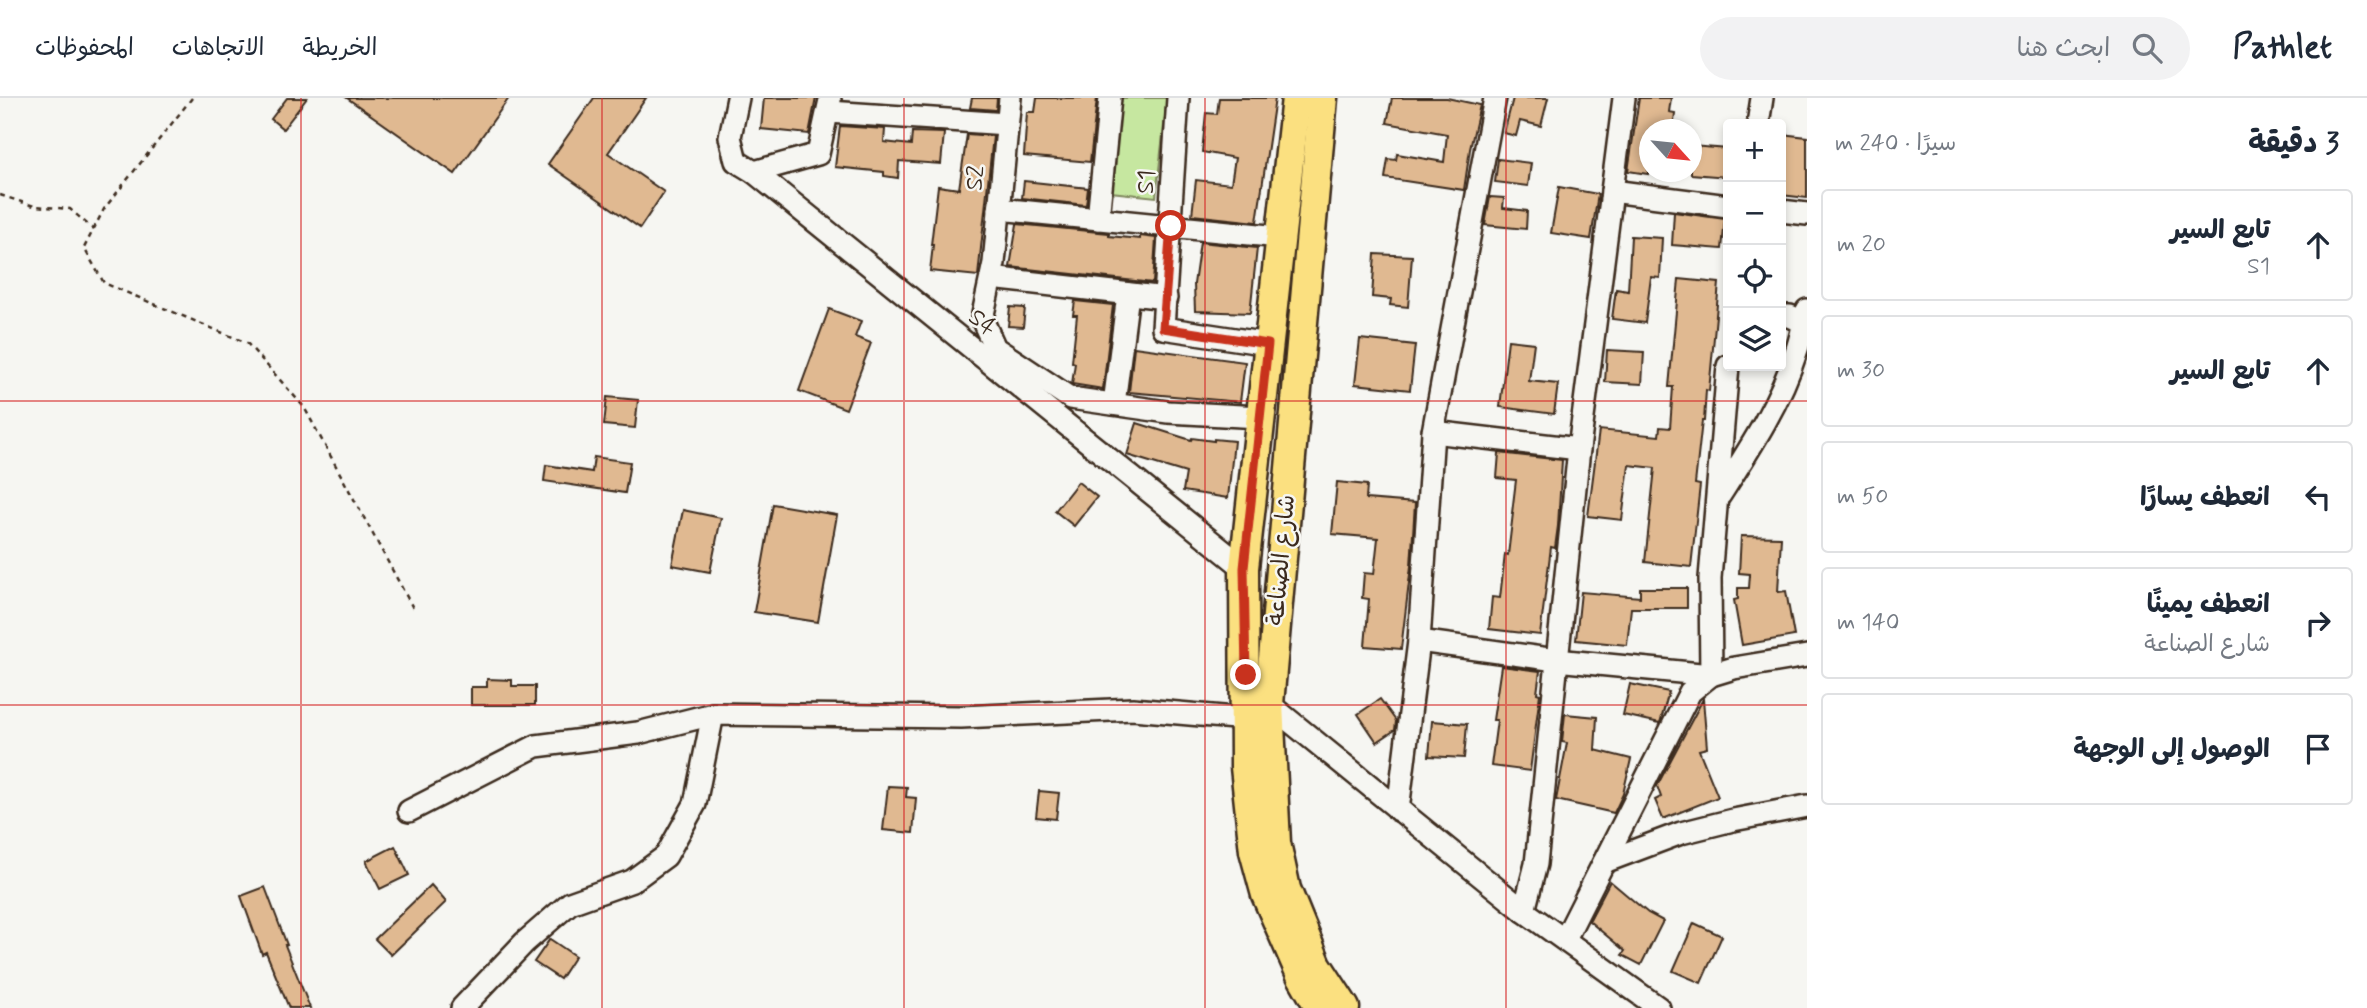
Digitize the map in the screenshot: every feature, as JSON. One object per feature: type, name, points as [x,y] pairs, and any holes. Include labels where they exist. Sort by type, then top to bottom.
[{"type":"main road","name":"شارع الصناعة","points":[[1296,98],[1244,568],[1245,767],[1254,851],[1266,895],[1301,975],[1321,1008]]},
{"type":"main road","name":"شارع الصناعة","points":[[1323,98],[1269,704],[1276,843],[1286,889],[1317,965],[1345,1008]]},
{"type":"street","name":"S4","points":[[738,98],[731,146],[736,162],[754,172],[1244,568]]},
{"type":"street","name":"S2","points":[[1010,98],[992,270],[982,319],[995,348],[1070,398],[1168,412],[1260,417]]},
{"type":"street","points":[[1098,219],[1110,98]]},
{"type":"street","name":"S1","points":[[1178,98],[1163,328],[1268,344]]},
{"type":"street","points":[[1398,810],[1419,641],[1433,432],[1495,98]]},
{"type":"street","points":[[1524,911],[1536,864],[1578,449],[1624,98]]},
{"type":"street","points":[[1759,119],[1762,98]]},
{"type":"street","points":[[754,172],[818,153],[829,105],[1007,124]]},
{"type":"street","points":[[1612,191],[1723,205]]},
{"type":"street","points":[[999,209],[1280,237]]},
{"type":"street","points":[[1786,212],[1807,214]]},
{"type":"street","points":[[992,270],[1166,298]]},
{"type":"street","points":[[1114,404],[1128,294]]},
{"type":"street","points":[[1718,496],[1753,445],[1796,353],[1806,319],[1786,316]]},
{"type":"street","points":[[1565,939],[1690,692],[1711,674],[1710,578],[1728,371]]},
{"type":"street","points":[[1433,432],[1578,449]]},
{"type":"street","points":[[1419,641],[1556,660],[1711,674],[1807,656]]},
{"type":"street","points":[[1269,704],[1524,911],[1659,1008]]},
{"type":"street","points":[[409,811],[536,746],[638,733],[713,714],[961,717],[1133,709],[1246,719]]},
{"type":"street","points":[[462,1008],[525,942],[570,903],[632,881],[666,856],[695,804],[713,714]]},
{"type":"street","points":[[1604,862],[1681,833],[1807,806]]},
{"type":"path","points":[[192,98],[104,209],[85,248],[104,283],[247,343],[304,407],[414,610]]},
{"type":"path","points":[[0,195],[34,206],[70,209],[94,230]]},
{"type":"green space","points":[[1121,98],[1167,98],[1156,197],[1111,192]]},
{"type":"building","points":[[287,98],[307,98],[283,129],[271,119]]},
{"type":"building","points":[[347,98],[509,98],[455,174]]},
{"type":"building","points":[[594,98],[646,98],[608,153],[664,192],[640,228],[548,164]]},
{"type":"building","points":[[764,98],[816,98],[809,134],[761,129]]},
{"type":"building","points":[[972,98],[997,98],[996,110],[970,108]]},
{"type":"building","points":[[1037,98],[1097,98],[1090,162],[1024,156],[1027,112],[1035,112]]},
{"type":"building","points":[[1219,98],[1275,98],[1257,222],[1192,215],[1196,180],[1231,184],[1235,158],[1202,152],[1206,113],[1217,114]]},
{"type":"building","points":[[1392,98],[1447,98],[1480,105],[1464,190],[1385,178],[1388,159],[1396,160],[1397,154],[1444,162],[1447,134],[1387,123]]},
{"type":"building","points":[[1513,98],[1548,98],[1541,126],[1520,121],[1516,136],[1504,133]]},
{"type":"building","points":[[1639,98],[1671,98],[1669,112],[1675,113],[1674,119],[1639,119],[1639,173],[1628,171]]},
{"type":"building","points":[[840,126],[885,129],[884,142],[911,145],[912,132],[944,133],[941,164],[899,161],[898,178],[884,176],[884,172],[835,167]]},
{"type":"building","points":[[967,134],[993,136],[978,276],[930,271],[938,186],[959,189]]},
{"type":"building","points":[[1786,135],[1807,137],[1807,198],[1786,196]]},
{"type":"building","points":[[1702,147],[1723,149],[1723,177],[1702,175]]},
{"type":"building","points":[[1498,159],[1531,163],[1528,186],[1495,182]]},
{"type":"building","points":[[1024,181],[1088,188],[1086,205],[1022,198]]},
{"type":"building","points":[[1559,187],[1598,194],[1591,239],[1551,233]]},
{"type":"building","points":[[1490,197],[1504,198],[1503,208],[1527,211],[1526,229],[1485,225]]},
{"type":"building","points":[[1674,212],[1723,219],[1722,249],[1672,245]]},
{"type":"building","points":[[1017,224],[1109,233],[1109,236],[1156,238],[1153,283],[1010,267]]},
{"type":"building","points":[[1631,236],[1662,238],[1660,278],[1651,277],[1645,323],[1612,319],[1616,289],[1628,291]]},
{"type":"building","points":[[1200,242],[1257,248],[1250,313],[1195,311],[1194,284]]},
{"type":"building","points":[[1375,254],[1412,256],[1408,307],[1390,305],[1391,299],[1372,297]]},
{"type":"building","points":[[1679,279],[1719,283],[1709,391],[1706,390],[1695,484],[1700,485],[1691,567],[1645,562],[1655,468],[1629,465],[1622,520],[1588,516],[1599,430],[1659,436],[1660,427],[1670,428],[1673,387],[1669,387]]},
{"type":"building","points":[[1075,301],[1113,305],[1103,389],[1072,384],[1077,315],[1073,315]]},
{"type":"building","points":[[1010,307],[1025,308],[1023,327],[1008,326]]},
{"type":"building","points":[[829,309],[861,321],[855,337],[871,343],[846,409],[799,391]]},
{"type":"building","points":[[1360,339],[1415,345],[1410,390],[1355,384]]},
{"type":"building","points":[[1508,340],[1534,343],[1529,381],[1558,384],[1554,414],[1500,407]]},
{"type":"building","points":[[1134,347],[1245,362],[1240,402],[1129,392]]},
{"type":"building","points":[[1607,350],[1644,352],[1642,384],[1605,382]]},
{"type":"building","points":[[607,397],[638,400],[635,428],[604,425]]},
{"type":"building","points":[[1137,423],[1191,440],[1234,441],[1228,498],[1183,491],[1186,473],[1127,455]]},
{"type":"building","points":[[1499,453],[1562,460],[1558,526],[1555,548],[1551,547],[1540,635],[1489,629],[1492,597],[1500,598],[1505,554],[1508,555],[1516,480],[1497,478]]},
{"type":"building","points":[[594,457],[630,462],[625,493],[544,481],[546,465],[592,472]]},
{"type":"building","points":[[1078,482],[1097,497],[1074,526],[1055,511]]},
{"type":"building","points":[[1337,482],[1367,485],[1366,499],[1415,503],[1401,649],[1365,646],[1369,599],[1362,598],[1364,573],[1374,574],[1378,538],[1332,534]]},
{"type":"building","points":[[773,504],[837,515],[818,622],[754,612]]},
{"type":"building","points":[[683,510],[721,518],[710,572],[672,565]]},
{"type":"building","points":[[1741,536],[1781,537],[1778,592],[1786,591],[1794,636],[1742,645],[1734,600],[1738,599],[1738,588],[1749,588],[1750,574],[1739,573]]},
{"type":"building","points":[[1640,588],[1687,588],[1687,608],[1631,608],[1627,645],[1576,640],[1581,592],[1640,597]]},
{"type":"building","points":[[1501,666],[1540,671],[1537,693],[1540,694],[1530,771],[1491,766],[1497,720],[1493,720]]},
{"type":"building","points":[[487,679],[512,680],[512,686],[535,686],[535,705],[471,705],[471,687],[487,687]]},
{"type":"building","points":[[1630,684],[1669,692],[1660,723],[1623,715]]},
{"type":"building","points":[[1380,699],[1396,721],[1395,730],[1377,742],[1358,714]]},
{"type":"building","points":[[1703,699],[1707,748],[1699,750],[1718,797],[1663,819],[1655,800],[1661,797],[1657,786]]},
{"type":"building","points":[[1565,714],[1597,717],[1595,750],[1631,759],[1623,794],[1614,813],[1556,800],[1567,743],[1562,742]]},
{"type":"building","points":[[1432,721],[1467,724],[1464,758],[1429,756]]},
{"type":"building","points":[[888,786],[907,787],[906,797],[916,798],[913,833],[883,830]]},
{"type":"building","points":[[1039,791],[1059,793],[1056,819],[1036,817]]},
{"type":"building","points":[[395,846],[409,875],[380,889],[366,861]]},
{"type":"building","points":[[1610,881],[1648,913],[1663,921],[1641,965],[1622,955],[1625,951],[1589,921]]},
{"type":"building","points":[[431,885],[446,902],[391,955],[375,939]]},
{"type":"building","points":[[265,887],[310,1008],[289,1008],[266,952],[262,954],[241,896]]},
{"type":"building","points":[[1694,923],[1722,936],[1701,983],[1673,971]]},
{"type":"building","points":[[550,939],[575,956],[560,979],[534,962]]},
{"type":"route","points":[[1171,226],[1163,328],[1268,344],[1244,568],[1246,675]]}]
